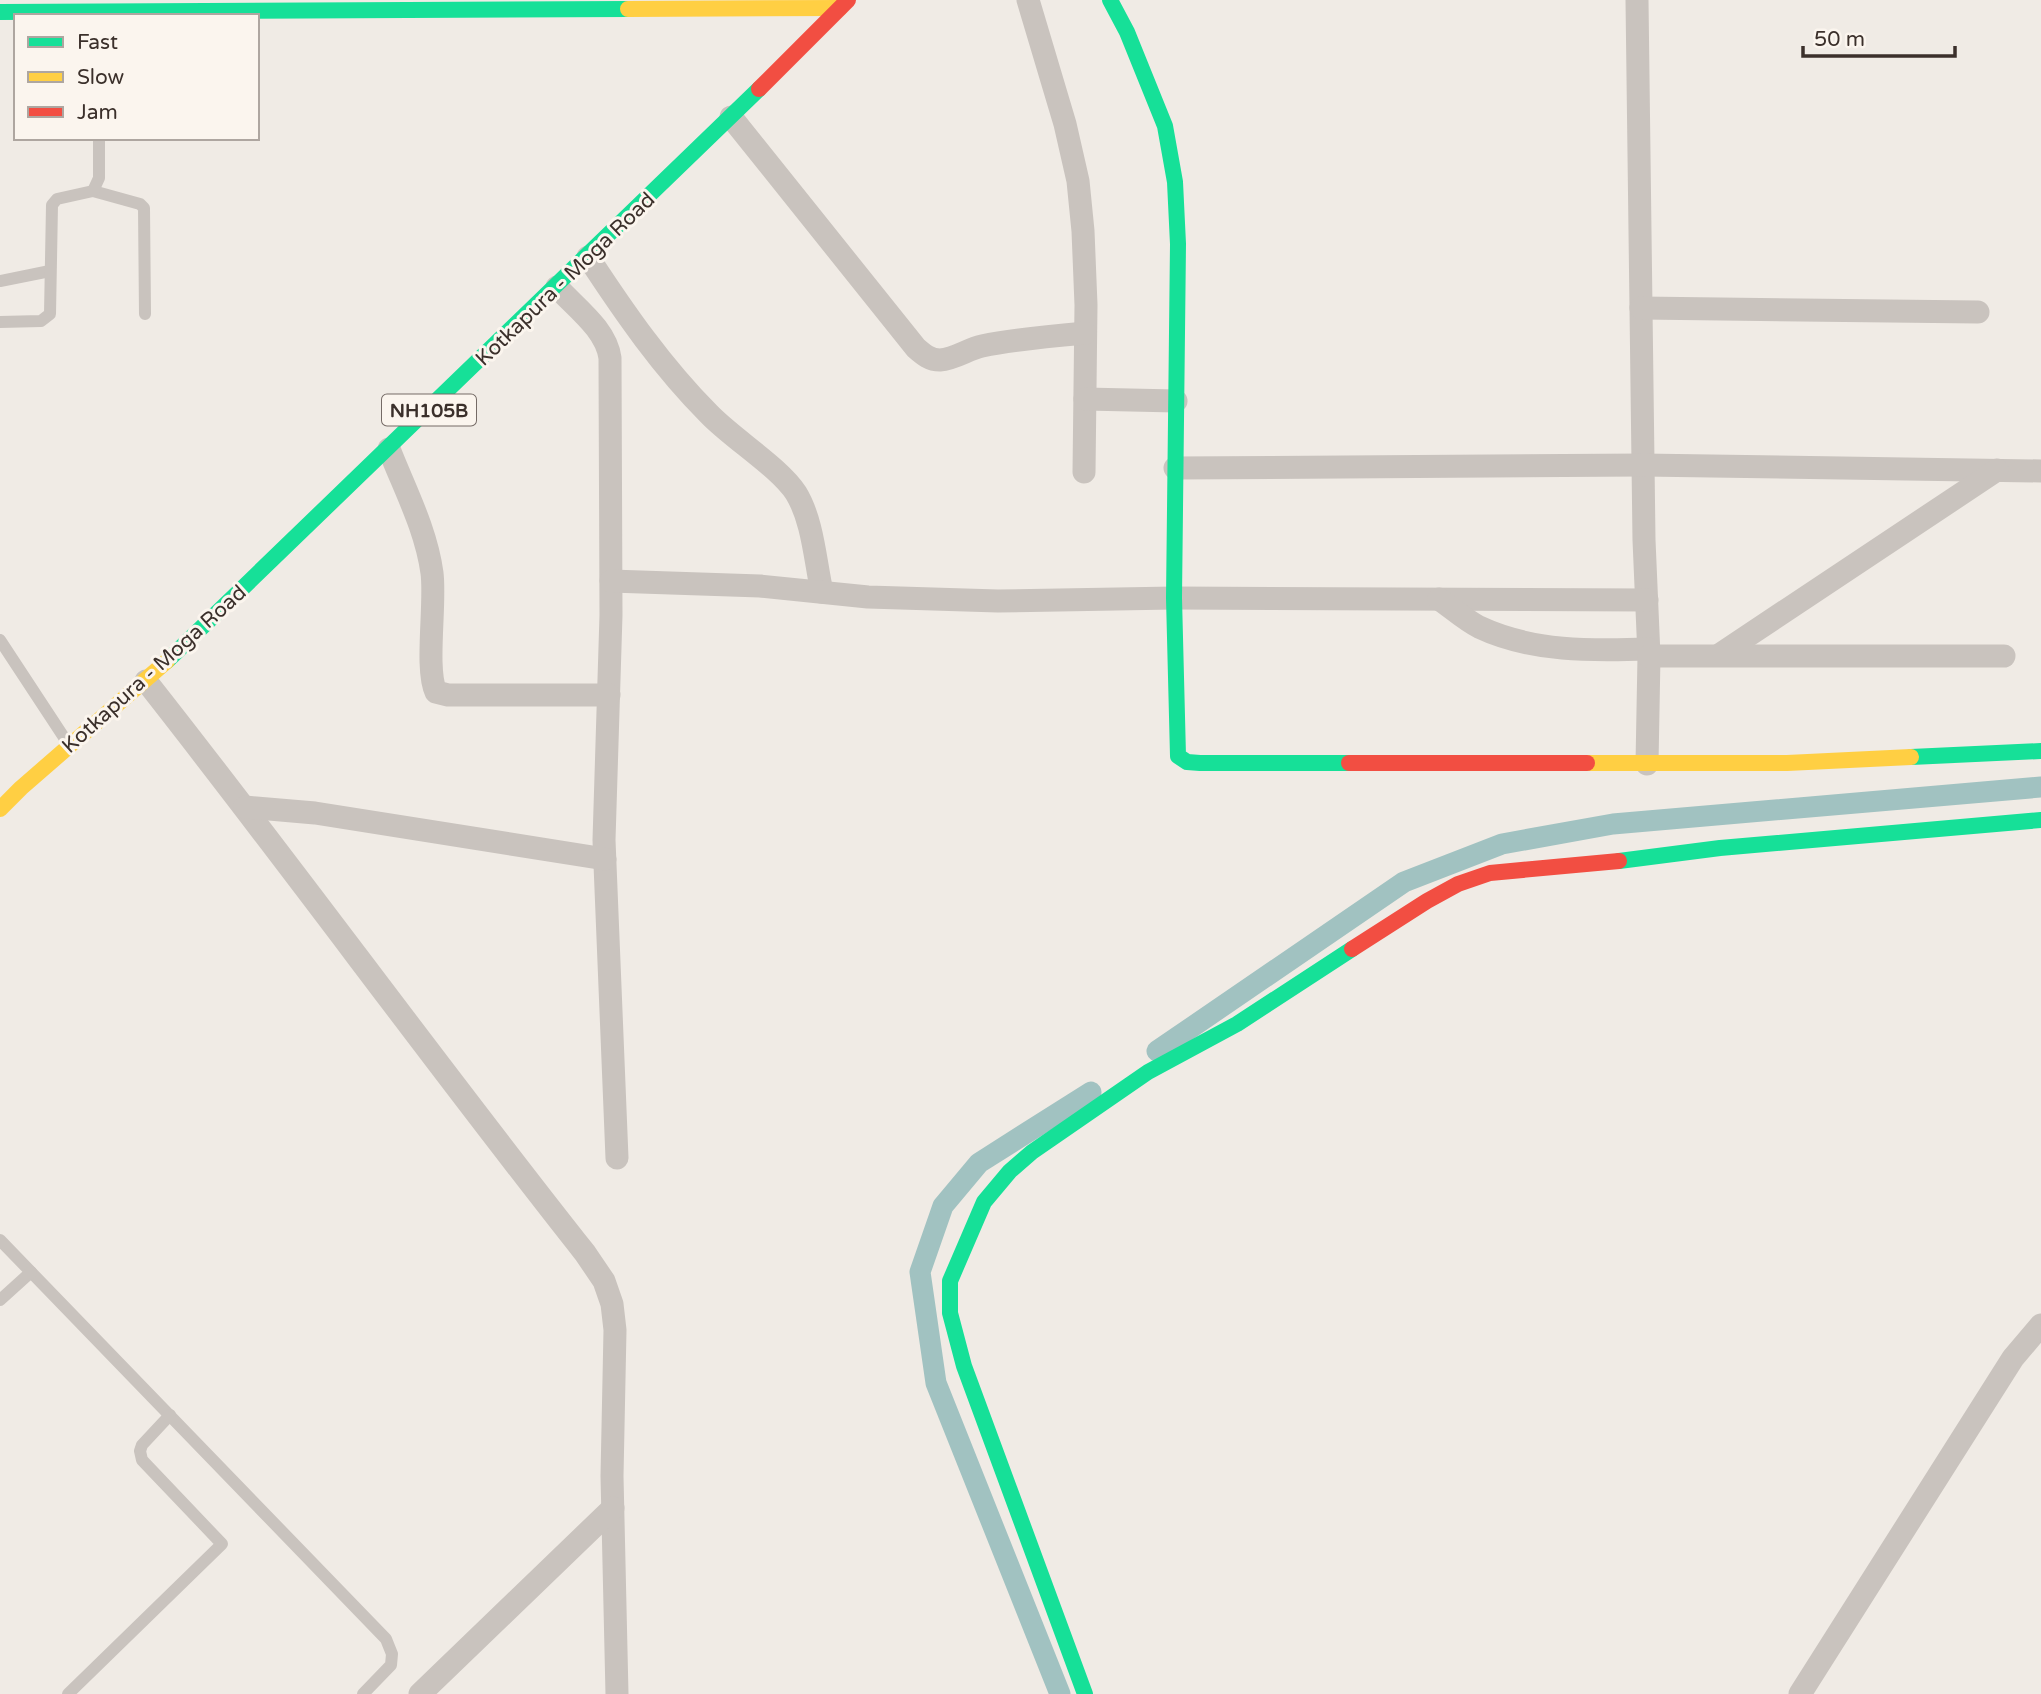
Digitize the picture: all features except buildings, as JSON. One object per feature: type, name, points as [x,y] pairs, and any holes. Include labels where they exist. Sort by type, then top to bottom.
[{"type":"main road","points":[[1110,0],[1127,32],[1165,126],[1175,182],[1178,244],[1174,598],[1178,756],[1187,762],[1647,764],[1787,763],[2041,751]]},
{"type":"main road","points":[[0,12],[61,6],[101,13],[844,4]]},
{"type":"main road","name":"Kotkapura - Moga Road","points":[[0,809],[146,681],[588,257],[844,4]]},
{"type":"main road","points":[[1085,1694],[964,1366],[950,1313],[950,1281],[958,1261],[984,1202],[1010,1171],[1032,1152],[1148,1072],[1237,1024],[1427,901],[1458,884],[1490,873],[1606,863],[1720,848],[2041,820]]},
{"type":"street","points":[[1028,0],[1078,181],[1083,231],[1084,472]]},
{"type":"street","points":[[1637,0],[1643,465],[1649,652],[1647,764]]},
{"type":"street","points":[[731,117],[916,348],[927,357],[949,359],[978,347],[1001,342],[1085,333]]},
{"type":"street","points":[[588,257],[630,320],[708,414],[778,473],[795,492],[809,528],[822,592]]},
{"type":"street","points":[[557,287],[603,335],[608,347],[611,581],[605,859],[617,1158]]},
{"type":"street","points":[[1641,308],[1978,312]]},
{"type":"street","points":[[1084,399],[1176,401]]},
{"type":"street","points":[[389,449],[426,540],[432,575],[432,674],[436,692],[447,695],[610,695]]},
{"type":"street","points":[[1175,468],[1643,465],[2041,471]]},
{"type":"street","points":[[1719,655],[1997,470]]},
{"type":"street","points":[[611,581],[760,586],[867,597],[998,601],[1174,598],[1647,600]]},
{"type":"street","points":[[1439,599],[1478,626],[1520,640],[1567,649],[1719,655],[2004,656]]},
{"type":"street","points":[[146,681],[245,807],[604,1280],[612,1304],[615,1330],[613,1508],[617,1694]]},
{"type":"street","points":[[245,807],[316,813],[605,859]]},
{"type":"street","points":[[1800,1694],[2013,1357],[2041,1325]]},
{"type":"street","points":[[420,1694],[613,1508]]},
{"type":"lane","points":[[93,191],[99,178],[99,140]]},
{"type":"lane","points":[[0,321],[41,321],[50,314],[52,205],[57,200],[93,191],[140,204],[144,208],[145,314]]},
{"type":"lane","points":[[0,281],[50,271]]},
{"type":"lane","points":[[0,640],[70,746]]},
{"type":"lane","points":[[0,788],[21,788]]},
{"type":"lane","points":[[0,1240],[389,1643],[391,1665],[363,1694]]},
{"type":"lane","points":[[0,1300],[31,1272]]},
{"type":"lane","points":[[68,1694],[222,1544],[142,1460],[142,1445],[170,1415]]},
{"type":"waterway","points":[[1157,1051],[1404,882],[1502,844],[1613,824],[2041,787]]},
{"type":"waterway","points":[[1060,1694],[936,1383],[920,1272],[943,1206],[979,1163],[1091,1092]]},
{"type":"traffic: fast","points":[[1110,0],[1127,32],[1165,126],[1175,182],[1178,244],[1174,598],[1178,756],[1187,762],[1200,763],[1349,763]]},
{"type":"traffic: fast","points":[[0,12],[628,9]]},
{"type":"traffic: fast","points":[[167,661],[759,89]]},
{"type":"traffic: fast","points":[[1911,757],[2041,751]]},
{"type":"traffic: fast","points":[[1619,861],[1720,848],[2041,820]]},
{"type":"traffic: fast","points":[[1085,1694],[964,1366],[950,1313],[950,1281],[984,1202],[1010,1171],[1032,1152],[1148,1072],[1237,1024],[1352,949]]},
{"type":"traffic: slow","points":[[628,9],[840,8]]},
{"type":"traffic: slow","points":[[0,809],[167,661]]},
{"type":"traffic: slow","points":[[1587,763],[1787,763],[1911,757]]},
{"type":"traffic: jam","points":[[759,89],[848,0]]},
{"type":"traffic: jam","points":[[1349,763],[1587,763]]},
{"type":"traffic: jam","points":[[1352,949],[1427,901],[1458,884],[1490,873],[1619,861]]}]
